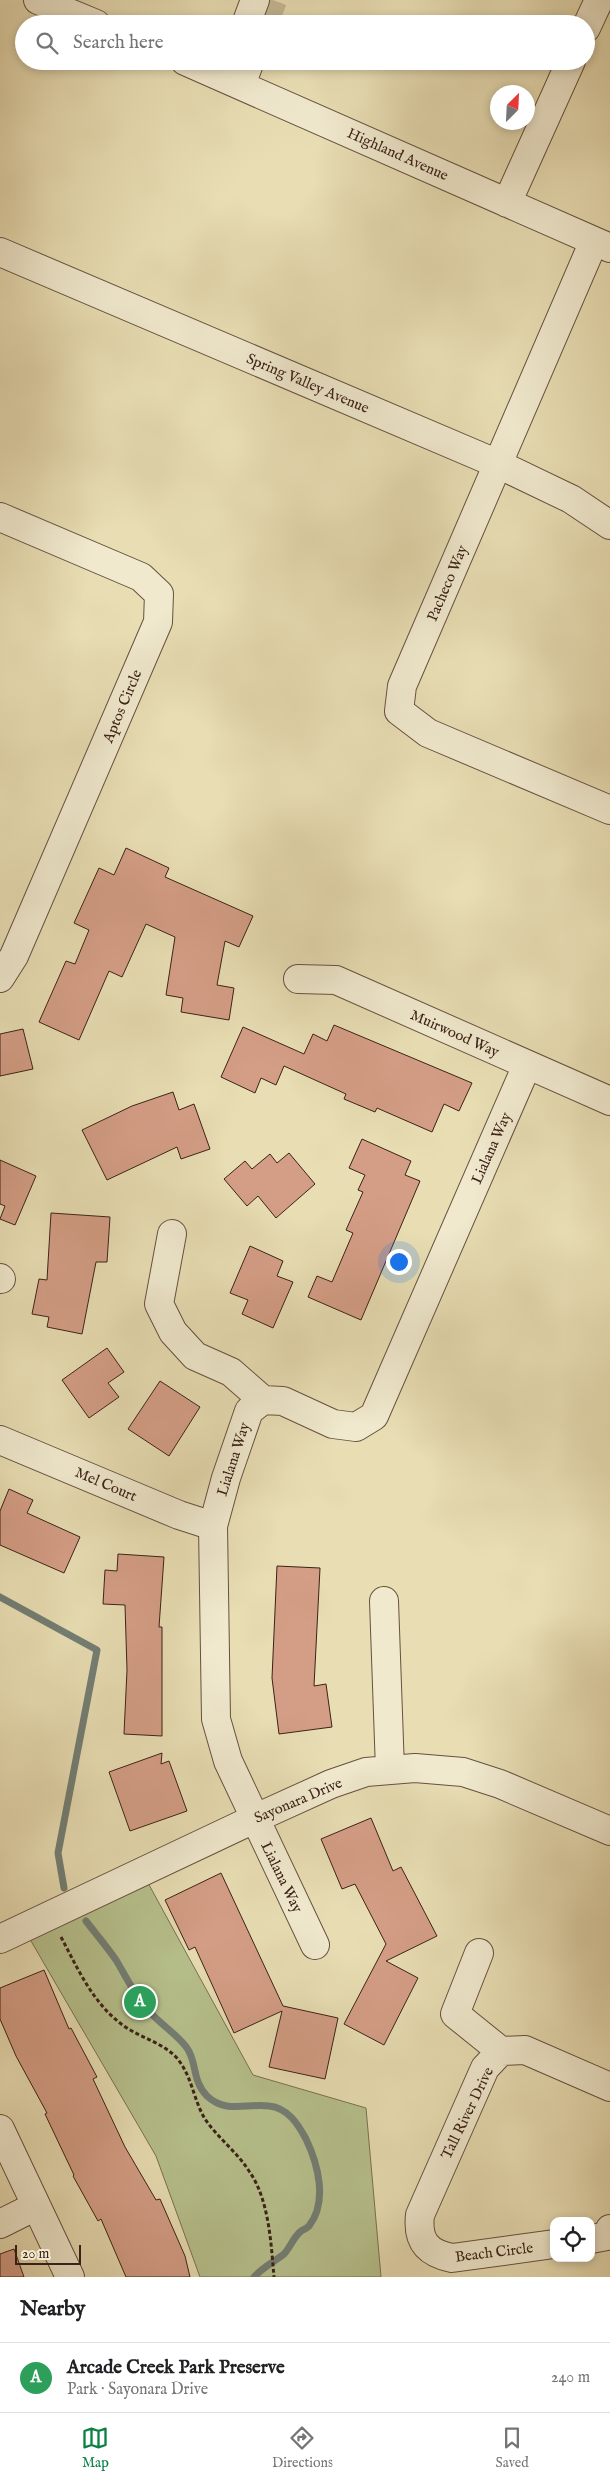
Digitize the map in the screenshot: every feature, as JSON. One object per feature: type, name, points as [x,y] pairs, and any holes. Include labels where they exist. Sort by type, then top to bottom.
[{"type":"street","points":[[249,15],[255,0]]},
{"type":"street","points":[[592,15],[599,0]]},
{"type":"street","points":[[51,2],[78,15]]},
{"type":"street","points":[[507,203],[567,70]]},
{"type":"street","name":"Highland Avenue","points":[[237,71],[507,203],[602,245]]},
{"type":"street","name":"Pacheco Way","points":[[602,245],[498,464],[402,686],[399,711],[428,733],[610,810]]},
{"type":"street","name":"Spring Valley Avenue","points":[[0,252],[498,464],[571,499],[610,525]]},
{"type":"street","name":"Aptos Circle","points":[[0,517],[142,577],[159,594],[158,622],[14,956],[0,978]]},
{"type":"street","name":"Muirwood Way","points":[[298,979],[336,980],[610,1101]]},
{"type":"street","name":"Lialana Way","points":[[315,1945],[228,1761],[216,1720],[213,1526],[226,1478],[249,1410],[263,1400],[283,1401],[333,1424],[356,1427],[374,1416],[527,1065]]},
{"type":"street","points":[[172,1234],[159,1304],[173,1332],[195,1356],[231,1372],[263,1400]]},
{"type":"street","name":"Mel Court","points":[[0,1440],[179,1514],[213,1526]]},
{"type":"street","points":[[384,1601],[390,1770]]},
{"type":"street","name":"Sayonara Drive","points":[[0,1940],[254,1819],[331,1784],[366,1772],[414,1768],[463,1772],[500,1784],[610,1831]]},
{"type":"street","points":[[479,1953],[455,2014],[501,2051]]},
{"type":"street","name":"Tall River Drive","points":[[438,2174],[485,2068],[501,2051],[524,2050],[610,2087]]},
{"type":"street","points":[[0,2129],[70,2277]]},
{"type":"street","name":"Beach Circle","points":[[438,2174],[420,2215],[418,2228],[428,2249],[439,2256],[452,2258],[550,2245]]},
{"type":"street","points":[[0,2224],[36,2206]]},
{"type":"street","points":[[595,2238],[607,2236],[610,2229]]},
{"type":"path","points":[[50,1916],[84,1981],[102,2006],[124,2026],[166,2048],[178,2059],[189,2078],[196,2103],[206,2121],[249,2171],[260,2189],[272,2250],[274,2277]]},
{"type":"green space","points":[[142,1872],[253,2075],[366,2108],[381,2277],[200,2277],[156,2156],[24,1929]]},
{"type":"building","points":[[126,848],[169,868],[165,877],[253,916],[239,947],[225,941],[217,985],[234,988],[229,1020],[181,1012],[183,998],[166,995],[175,937],[146,924],[122,977],[109,971],[79,1040],[39,1022],[66,961],[75,964],[89,930],[74,923],[99,868],[114,875]]},
{"type":"building","points":[[334,1025],[472,1083],[459,1111],[444,1104],[432,1132],[377,1108],[375,1112],[344,1099],[346,1094],[284,1066],[276,1085],[261,1078],[255,1093],[221,1077],[243,1027],[304,1054],[313,1034],[327,1041]]},
{"type":"building","points":[[23,1029],[33,1069],[0,1076],[0,1034]]},
{"type":"building","points":[[173,1092],[179,1110],[194,1104],[210,1149],[181,1159],[177,1147],[107,1180],[82,1130],[132,1106]]},
{"type":"building","points":[[362,1139],[411,1161],[405,1175],[420,1181],[361,1320],[308,1297],[317,1276],[332,1282],[353,1233],[346,1230],[363,1192],[358,1190],[365,1175],[349,1168]]},
{"type":"building","points":[[289,1153],[315,1184],[276,1218],[258,1196],[247,1206],[224,1179],[245,1161],[252,1169],[270,1154],[277,1163]]},
{"type":"building","points":[[0,1160],[36,1176],[15,1225],[0,1219],[5,1206],[0,1204]]},
{"type":"building","points":[[51,1213],[110,1217],[107,1262],[96,1262],[82,1334],[47,1327],[49,1317],[32,1314],[39,1279],[47,1280]]},
{"type":"building","points":[[250,1246],[283,1261],[277,1276],[293,1282],[273,1328],[242,1314],[248,1300],[230,1293]]},
{"type":"building","points":[[107,1348],[124,1372],[108,1383],[119,1397],[89,1418],[62,1380]]},
{"type":"building","points":[[160,1381],[200,1407],[169,1456],[128,1429]]},
{"type":"building","points":[[9,1489],[33,1500],[27,1513],[80,1537],[64,1573],[0,1545],[0,1511]]},
{"type":"building","points":[[118,1554],[164,1557],[159,1627],[162,1627],[162,1736],[124,1734],[127,1670],[125,1605],[103,1604],[105,1570],[117,1571]]},
{"type":"building","points":[[277,1566],[320,1568],[314,1686],[326,1684],[332,1727],[279,1734],[272,1678]]},
{"type":"building","points":[[162,1753],[161,1764],[169,1761],[187,1811],[130,1831],[109,1772]]},
{"type":"building","points":[[371,1818],[393,1871],[401,1867],[437,1936],[386,1961],[418,1978],[384,2045],[344,2024],[386,1944],[355,1884],[342,1889],[321,1839]]},
{"type":"building","points":[[221,1873],[283,2006],[338,2018],[325,2079],[269,2067],[282,2011],[234,2033],[195,1947],[189,1950],[165,1900]]},
{"type":"building","points":[[44,1970],[69,2029],[71,2028],[97,2077],[93,2079],[125,2147],[156,2200],[160,2199],[185,2256],[190,2277],[126,2277],[101,2219],[98,2221],[73,2176],[45,2114],[47,2113],[16,2056],[0,2019],[0,1988]]},
{"type":"building","points":[[14,2249],[24,2277],[0,2277],[0,2254]]},
{"type":"waterway","points":[[0,1597],[97,1650],[58,1853],[64,1888]]},
{"type":"waterway","points":[[86,1921],[116,1960],[144,2005],[187,2048],[199,2084],[207,2096],[221,2105],[276,2107],[287,2113],[296,2122],[306,2139],[314,2160],[319,2183],[320,2195],[315,2216],[309,2226],[298,2234],[284,2254],[254,2277]]},
{"type":"tunnel","points":[[267,15],[273,0]]},
{"type":"place","name":"Arcade Creek Park Preserve","points":[[140,2002]]}]
